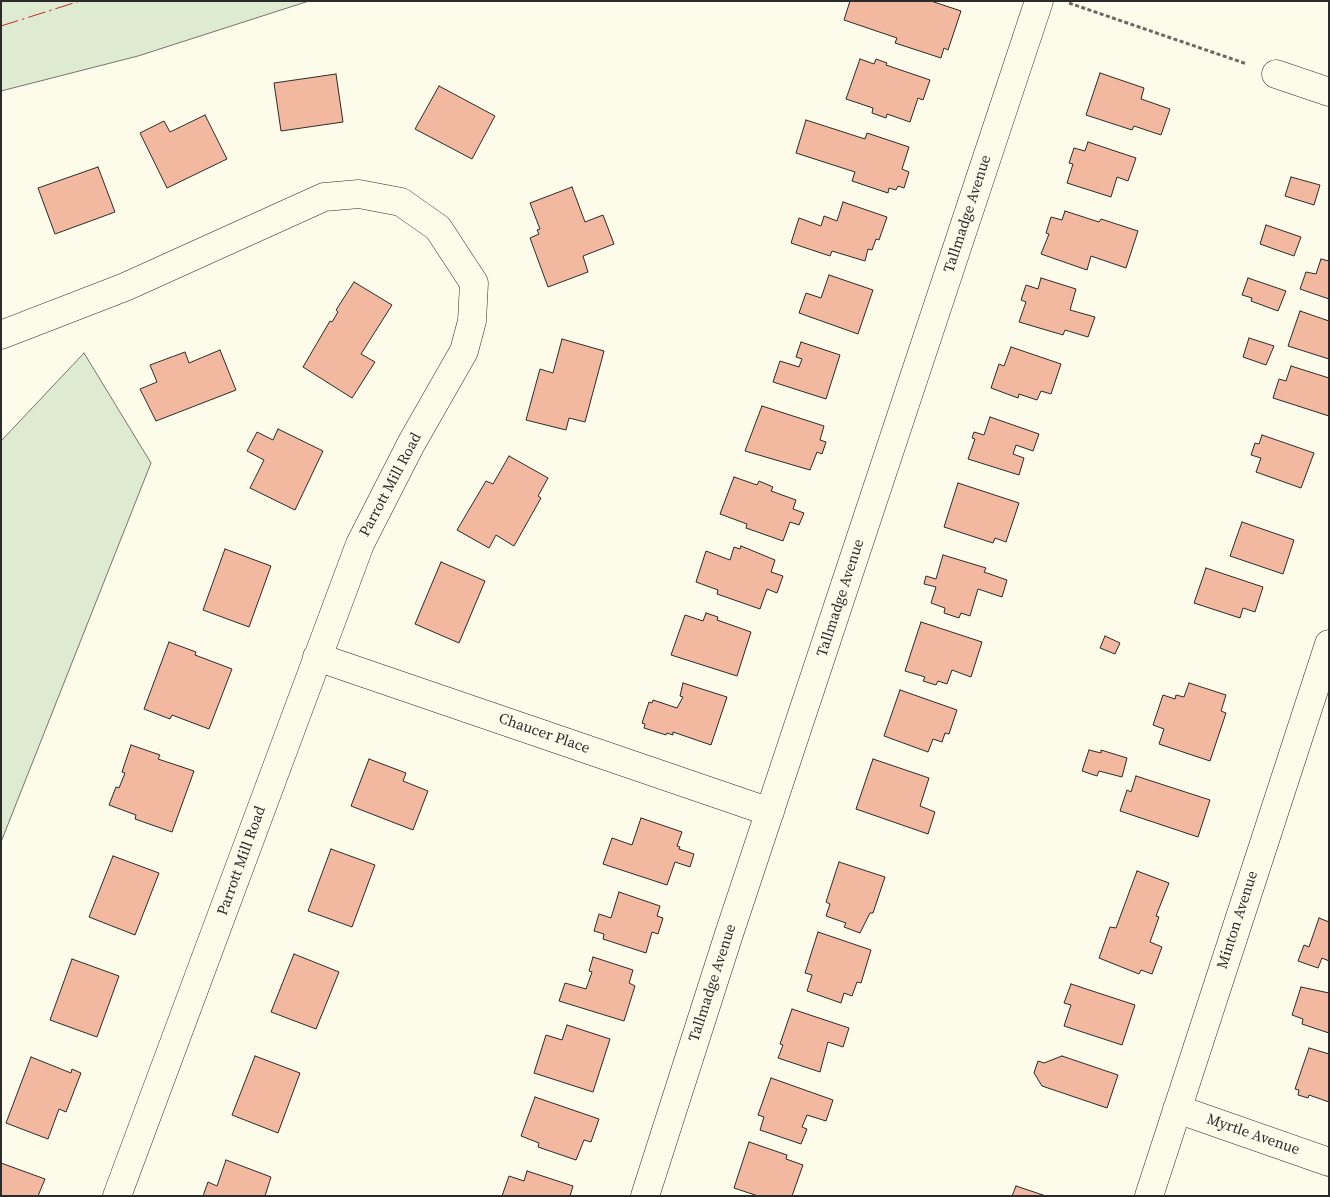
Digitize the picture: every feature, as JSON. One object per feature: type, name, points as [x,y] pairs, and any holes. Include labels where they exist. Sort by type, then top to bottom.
[{"type":"street","name":"Tallmadge Avenue","points":[[645,1196],[770,812],[1039,1]]},
{"type":"street","points":[[1276,74],[1329,92]]},
{"type":"street","name":"Parrott Mill Road","points":[[1,335],[125,287],[324,197],[359,194],[401,202],[438,228],[474,283],[472,322],[464,350],[411,444],[360,544],[117,1196]]},
{"type":"street","name":"Minton Avenue","points":[[1149,1196],[1329,644]]},
{"type":"street","name":"Chaucer Place","points":[[318,657],[770,812]]},
{"type":"street","name":"Myrtle Avenue","points":[[1177,1109],[1329,1162]]},
{"type":"path","points":[[1064,1],[1276,74]]},
{"type":"green space","points":[[1,1],[309,1],[138,56],[1,91]]},
{"type":"green space","points":[[84,353],[151,463],[1,842],[1,441]]},
{"type":"building","points":[[850,1],[931,1],[961,11],[948,50],[944,48],[941,58],[895,43],[897,38],[844,20]]},
{"type":"building","points":[[860,59],[874,64],[876,59],[887,63],[886,65],[930,80],[923,100],[918,98],[910,122],[887,114],[886,118],[872,113],[873,108],[846,99]]},
{"type":"building","points":[[1100,73],[1144,88],[1141,99],[1170,109],[1161,135],[1134,126],[1132,130],[1086,115]]},
{"type":"building","points":[[336,74],[343,122],[281,131],[274,83]]},
{"type":"building","points":[[439,86],[495,116],[472,159],[415,129]]},
{"type":"building","points":[[205,115],[227,159],[167,188],[140,133],[164,121],[170,132]]},
{"type":"building","points":[[806,120],[865,139],[867,133],[909,147],[902,169],[909,172],[904,188],[898,186],[896,190],[889,188],[888,193],[852,181],[855,172],[796,153]]},
{"type":"building","points":[[1088,142],[1136,158],[1128,181],[1117,177],[1111,197],[1067,183],[1073,164],[1069,163],[1074,148],[1085,151]]},
{"type":"building","points":[[98,167],[115,212],[55,234],[38,188]]},
{"type":"building","points":[[1291,177],[1320,185],[1314,205],[1285,196]]},
{"type":"building","points":[[572,187],[585,222],[603,215],[614,244],[583,256],[588,272],[548,287],[530,238],[539,234],[537,230],[540,229],[530,203]]},
{"type":"building","points":[[843,202],[887,217],[879,240],[876,239],[872,250],[868,249],[865,261],[832,251],[830,256],[791,243],[799,218],[821,226],[824,216],[837,221]]},
{"type":"building","points":[[1065,211],[1099,222],[1101,219],[1138,231],[1126,268],[1091,256],[1087,270],[1041,254],[1049,234],[1046,233],[1051,217],[1062,220]]},
{"type":"building","points":[[1266,225],[1301,237],[1294,256],[1260,244]]},
{"type":"building","points":[[1321,259],[1329,261],[1329,299],[1300,289],[1306,272],[1316,274]]},
{"type":"building","points":[[829,275],[873,290],[858,334],[799,313],[806,293],[821,298]]},
{"type":"building","points":[[1041,278],[1076,289],[1070,310],[1095,317],[1088,337],[1065,330],[1063,335],[1019,322],[1026,302],[1021,300],[1026,285],[1038,289]]},
{"type":"building","points":[[1248,278],[1286,291],[1278,311],[1251,301],[1252,298],[1242,295]]},
{"type":"building","points":[[354,282],[392,305],[361,354],[375,362],[352,398],[303,367],[330,321],[332,322],[338,312],[336,310]]},
{"type":"building","points":[[1300,311],[1329,321],[1329,359],[1288,346]]},
{"type":"building","points":[[1249,338],[1274,346],[1266,365],[1243,357]]},
{"type":"building","points":[[562,339],[604,351],[585,422],[569,418],[566,430],[526,420],[540,369],[553,373]]},
{"type":"building","points":[[801,342],[840,355],[826,399],[773,382],[780,361],[799,367],[802,359],[796,357]]},
{"type":"building","points":[[1011,347],[1061,364],[1051,394],[1041,391],[1037,400],[1019,394],[1018,398],[991,388],[999,364],[1004,366]]},
{"type":"building","points":[[220,350],[236,390],[156,421],[140,389],[157,382],[150,365],[185,352],[189,363]]},
{"type":"building","points":[[1291,366],[1329,378],[1329,416],[1273,398],[1279,379],[1286,381]]},
{"type":"building","points":[[762,406],[824,426],[820,440],[826,442],[822,454],[817,452],[810,470],[745,451]]},
{"type":"building","points":[[990,417],[1039,434],[1033,451],[1016,445],[1013,454],[1024,458],[1019,475],[968,459],[975,439],[972,438],[974,432],[984,435]]},
{"type":"building","points":[[278,429],[323,451],[295,510],[250,488],[264,460],[247,451],[257,432],[273,440]]},
{"type":"building","points":[[1262,435],[1314,453],[1301,488],[1256,472],[1261,458],[1251,455],[1255,443],[1259,444]]},
{"type":"building","points":[[509,456],[548,478],[538,496],[541,498],[514,546],[496,535],[489,548],[457,530],[486,481],[493,484]]},
{"type":"building","points":[[734,477],[757,485],[759,481],[773,487],[771,491],[796,500],[793,509],[804,513],[799,525],[790,522],[783,541],[746,528],[747,524],[720,514]]},
{"type":"building","points":[[958,483],[1019,503],[1006,542],[995,538],[993,543],[944,527]]},
{"type":"building","points":[[1242,522],[1294,540],[1283,574],[1230,556]]},
{"type":"building","points":[[741,546],[775,560],[771,572],[783,576],[777,593],[767,589],[760,609],[717,594],[718,590],[696,582],[706,551],[730,560],[734,547],[740,549]]},
{"type":"building","points":[[225,549],[271,566],[249,627],[203,610]]},
{"type":"building","points":[[943,555],[986,568],[984,572],[1007,580],[1002,597],[978,589],[970,616],[961,613],[959,618],[944,613],[945,608],[931,603],[936,587],[924,584],[926,576],[936,579]]},
{"type":"building","points":[[441,562],[485,581],[459,643],[415,624]]},
{"type":"building","points":[[1206,568],[1263,587],[1255,612],[1243,608],[1240,618],[1194,603]]},
{"type":"building","points":[[706,613],[718,617],[717,620],[751,632],[737,676],[671,655],[685,615],[703,621]]},
{"type":"building","points":[[921,622],[982,642],[971,677],[952,670],[947,684],[938,681],[936,685],[923,681],[925,677],[905,671]]},
{"type":"building","points":[[1105,636],[1120,643],[1115,654],[1100,648]]},
{"type":"building","points":[[169,642],[196,652],[195,655],[232,669],[209,729],[172,715],[170,719],[144,709]]},
{"type":"building","points":[[683,683],[727,697],[711,745],[673,732],[673,735],[667,733],[666,735],[644,728],[645,724],[642,723],[649,702],[652,703],[653,700],[677,708],[683,697],[680,696]]},
{"type":"building","points":[[1189,683],[1226,695],[1221,711],[1226,713],[1210,761],[1159,744],[1164,729],[1153,725],[1163,695],[1175,699],[1176,695],[1184,697]]},
{"type":"building","points":[[900,690],[957,710],[949,734],[945,733],[942,742],[933,739],[928,752],[884,736]]},
{"type":"building","points":[[131,745],[160,755],[158,759],[194,771],[172,832],[135,819],[136,815],[109,805],[116,787],[119,788],[125,773],[122,772]]},
{"type":"building","points":[[1089,750],[1101,753],[1101,750],[1127,758],[1122,777],[1099,771],[1097,776],[1082,771]]},
{"type":"building","points":[[369,759],[406,773],[403,781],[428,791],[413,830],[351,806]]},
{"type":"building","points":[[873,759],[929,778],[920,806],[935,812],[928,834],[856,809]]},
{"type":"building","points":[[1136,776],[1210,800],[1198,837],[1120,811],[1127,790],[1131,792]]},
{"type":"building","points":[[641,818],[682,832],[677,846],[680,847],[679,849],[694,854],[690,867],[675,862],[667,885],[603,864],[612,838],[632,845]]},
{"type":"building","points":[[331,849],[375,865],[352,927],[308,911]]},
{"type":"building","points":[[113,856],[159,873],[135,935],[89,917]]},
{"type":"building","points":[[839,862],[885,877],[873,913],[870,913],[860,933],[844,927],[846,923],[826,916],[830,904],[826,902]]},
{"type":"building","points":[[1137,871],[1169,883],[1156,916],[1159,917],[1150,942],[1162,947],[1152,974],[1141,970],[1139,974],[1099,958],[1110,927],[1116,928]]},
{"type":"building","points":[[619,892],[660,906],[657,916],[663,918],[658,934],[652,932],[646,953],[603,939],[604,934],[594,931],[599,914],[611,918]]},
{"type":"building","points":[[1319,918],[1329,922],[1329,961],[1322,958],[1318,968],[1298,961],[1304,945],[1309,947]]},
{"type":"building","points":[[818,932],[871,950],[861,983],[857,982],[852,996],[844,993],[841,1003],[807,991],[812,975],[805,973]]},
{"type":"building","points":[[294,954],[339,972],[316,1029],[271,1012]]},
{"type":"building","points":[[593,957],[633,970],[629,983],[635,986],[624,1021],[559,1001],[565,983],[586,989],[592,972],[589,971]]},
{"type":"building","points":[[72,959],[119,976],[97,1037],[50,1020]]},
{"type":"building","points":[[1071,984],[1135,1005],[1122,1045],[1064,1026],[1071,1005],[1064,1003]]},
{"type":"building","points":[[1301,987],[1329,993],[1329,1033],[1302,1024],[1303,1019],[1292,1015]]},
{"type":"building","points":[[792,1009],[849,1028],[843,1047],[828,1042],[820,1072],[778,1058],[783,1045],[780,1044]]},
{"type":"building","points":[[567,1025],[610,1039],[593,1092],[534,1073],[546,1035],[562,1040]]},
{"type":"building","points":[[1309,1048],[1329,1054],[1329,1102],[1309,1095],[1308,1098],[1298,1095],[1299,1090],[1295,1089]]},
{"type":"building","points":[[255,1056],[300,1073],[278,1133],[232,1115]]},
{"type":"building","points":[[1062,1056],[1118,1075],[1107,1108],[1042,1086],[1034,1073],[1038,1061],[1044,1063]]},
{"type":"building","points":[[31,1057],[71,1073],[72,1069],[81,1073],[66,1112],[59,1109],[48,1139],[6,1123]]},
{"type":"building","points":[[771,1078],[833,1100],[826,1121],[807,1115],[802,1127],[807,1129],[801,1144],[760,1130],[764,1117],[758,1115]]},
{"type":"building","points":[[535,1097],[599,1119],[591,1142],[584,1140],[576,1160],[538,1147],[539,1143],[521,1136]]},
{"type":"building","points":[[749,1142],[787,1155],[786,1159],[803,1165],[792,1196],[758,1196],[734,1188]]},
{"type":"building","points":[[226,1160],[271,1177],[265,1196],[203,1196],[208,1182],[217,1186]]},
{"type":"building","points":[[1,1163],[45,1179],[38,1196],[1,1196]]},
{"type":"building","points":[[527,1171],[573,1186],[570,1196],[502,1196],[509,1176],[524,1181]]},
{"type":"building","points":[[1016,1186],[1046,1196],[1012,1196]]},
{"type":"power","points":[[1,26],[80,1]]}]
